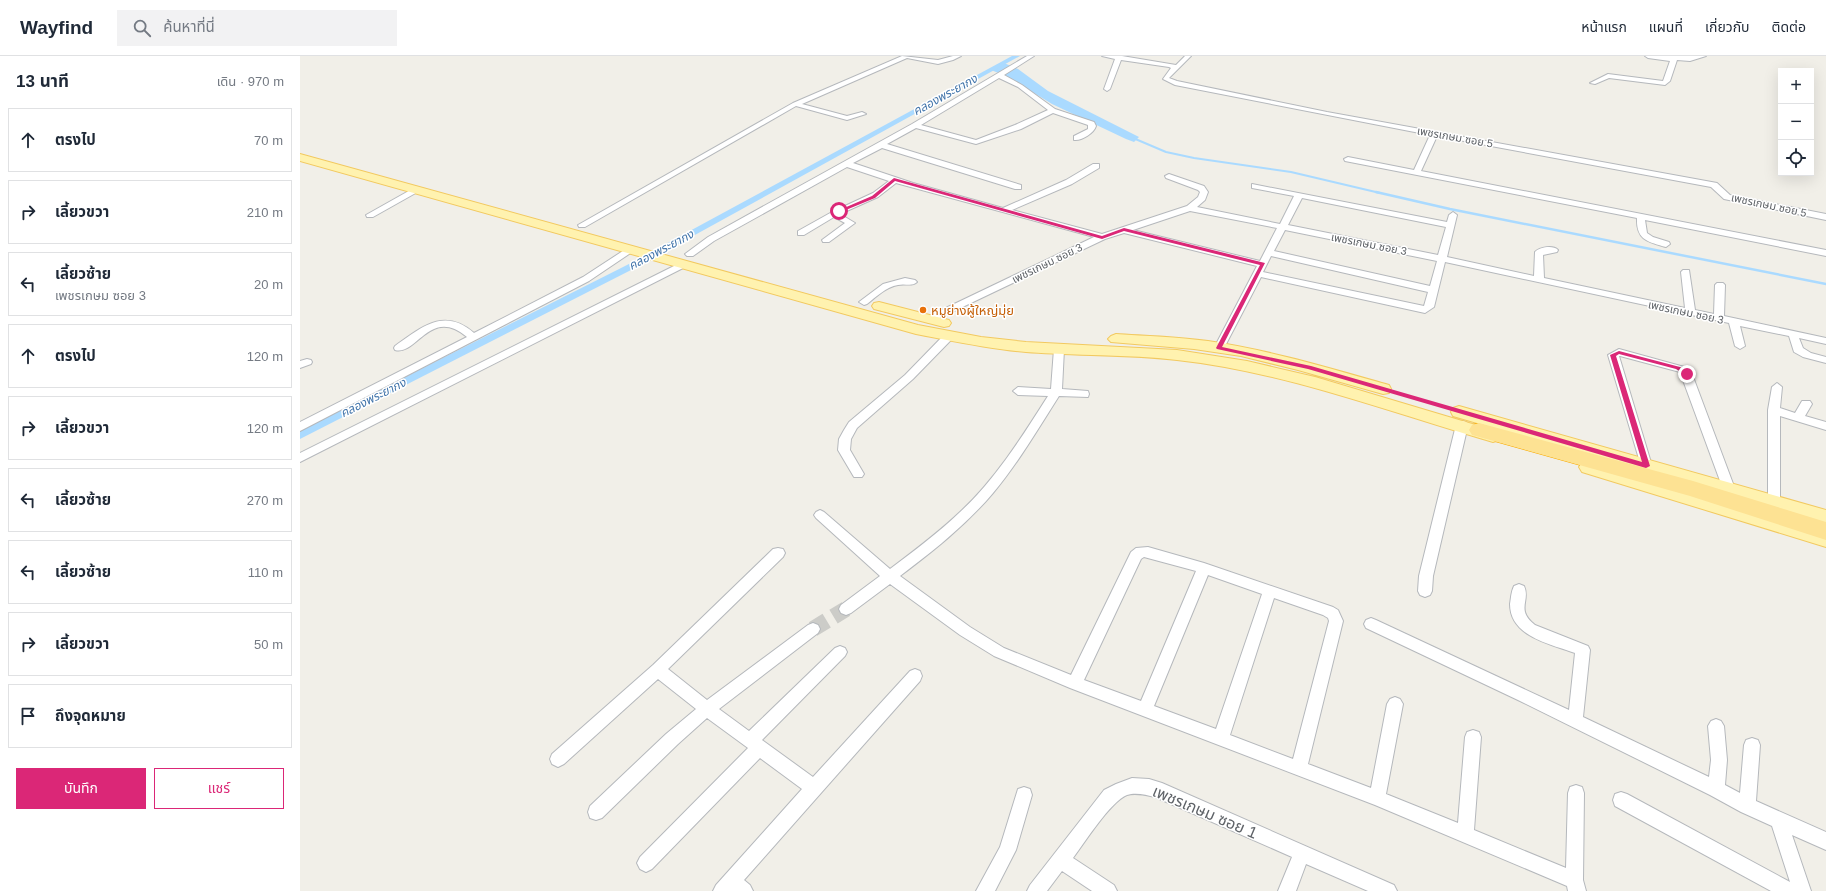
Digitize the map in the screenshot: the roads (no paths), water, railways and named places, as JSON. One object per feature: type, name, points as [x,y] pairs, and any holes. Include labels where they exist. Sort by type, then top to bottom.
[{"type":"highway","points":[[1471,428],[1693,489],[1826,531]]},
{"type":"main road","points":[[300,148],[654,245],[682,259],[916,330],[981,342],[1059,349],[1177,355],[1247,366],[1309,381],[1471,428],[1558,458],[1826,540]]},
{"type":"main road","points":[[300,157],[634,251],[682,259],[864,302],[929,320],[1006,333],[1147,340],[1219,348],[1309,368],[1826,517]]},
{"type":"main road","points":[[355,173],[367,166]]},
{"type":"street","points":[[582,226],[795,104],[906,56],[935,63],[958,56]]},
{"type":"street","points":[[300,458],[682,259],[711,239],[881,145],[1031,56]]},
{"type":"street","points":[[1105,56],[1165,64],[1175,67],[1179,66],[1188,56]]},
{"type":"street","points":[[1648,56],[1673,59],[1690,59],[1702,56]]},
{"type":"street","points":[[1107,89],[1118,57]]},
{"type":"street","points":[[1593,83],[1608,76],[1665,83],[1667,81],[1673,59]]},
{"type":"street","name":"เพชรเกษม ซอย 5","points":[[1175,67],[1166,77],[1168,80],[1175,83],[1312,111],[1714,185],[1727,197],[1826,217]]},
{"type":"street","points":[[1000,75],[1020,86],[1053,110],[1091,124],[1091,130],[1077,138]]},
{"type":"street","points":[[795,104],[847,118],[862,114]]},
{"type":"street","points":[[914,126],[976,142],[1018,127],[1053,110]]},
{"type":"street","points":[[1417,172],[1435,133]]},
{"type":"street","points":[[881,145],[1018,187]]},
{"type":"street","points":[[1348,159],[1826,253]]},
{"type":"street","points":[[847,164],[894,180],[1102,237]]},
{"type":"street","points":[[1003,211],[1069,182],[1096,166]]},
{"type":"street","points":[[1169,176],[1201,188],[1204,192],[1202,198],[1190,208]]},
{"type":"street","points":[[801,233],[834,214],[874,197],[894,180]]},
{"type":"street","points":[[1255,186],[1450,224]]},
{"type":"street","points":[[370,215],[418,190]]},
{"type":"street","points":[[1219,348],[1299,195]]},
{"type":"street","name":"เพชรเกษม ซอย 3","points":[[929,320],[1102,237],[1190,208],[1442,259],[1826,341]]},
{"type":"street","points":[[826,240],[851,223],[834,214]]},
{"type":"street","points":[[1258,274],[1425,310],[1429,307],[1453,215]]},
{"type":"street","points":[[1641,217],[1640,228],[1643,234],[1648,238],[1666,244]]},
{"type":"street","points":[[1124,230],[1263,264]]},
{"type":"street","points":[[1539,280],[1538,254],[1541,250],[1554,250]]},
{"type":"street","points":[[300,427],[586,279],[634,251]]},
{"type":"street","points":[[1269,253],[1434,290]]},
{"type":"street","points":[[1686,272],[1690,312]]},
{"type":"street","points":[[864,302],[885,286],[902,280],[912,282]]},
{"type":"street","points":[[1719,319],[1720,286]]},
{"type":"street","points":[[1734,322],[1740,346]]},
{"type":"street","points":[[399,348],[429,328],[445,323],[459,326],[473,337]]},
{"type":"street","points":[[1793,334],[1798,350],[1802,353],[1826,360]]},
{"type":"street","points":[[858,474],[844,452],[847,434],[853,425],[908,377],[948,336]]},
{"type":"street","points":[[846,609],[925,550],[950,529],[989,489],[1030,433],[1056,392],[1059,349]]},
{"type":"street","points":[[1646,466],[1613,355],[1614,353],[1619,352],[1684,370],[1687,374],[1729,489]]},
{"type":"street","points":[[1774,502],[1774,410],[1777,387]]},
{"type":"street","points":[[1018,391],[1084,394]]},
{"type":"street","points":[[1798,418],[1806,404]]},
{"type":"street","points":[[1774,410],[1826,426]]},
{"type":"street","points":[[1425,591],[1426,576],[1471,428]]},
{"type":"street","points":[[820,515],[889,576],[984,644],[1025,664],[1377,798],[1464,834],[1575,885],[1576,793]]},
{"type":"street","points":[[1075,683],[1136,556],[1141,552],[1148,552],[1204,568],[1328,611],[1333,614],[1336,621],[1299,768]]},
{"type":"street","points":[[558,759],[658,670],[778,553]]},
{"type":"street","points":[[1145,710],[1204,568]]},
{"type":"street","points":[[1519,590],[1518,609],[1522,624],[1530,629],[1583,650],[1575,720]]},
{"type":"street","points":[[1222,738],[1270,591]]},
{"type":"street","points":[[1371,624],[1575,720],[1716,789],[1747,806],[1826,841]]},
{"type":"street","points":[[596,812],[672,739],[707,709],[813,629]]},
{"type":"street","points":[[646,863],[840,652]]},
{"type":"street","points":[[658,670],[707,709],[814,788]]},
{"type":"street","points":[[733,888],[814,788],[915,676]]},
{"type":"street","points":[[1377,798],[1395,704]]},
{"type":"street","points":[[1716,726],[1718,760],[1716,789]]},
{"type":"street","points":[[1464,834],[1473,737]]},
{"type":"street","points":[[1747,806],[1752,745]]},
{"type":"street","name":"เพชรเกษม ซอย 1","points":[[1036,891],[1110,796],[1125,786],[1139,785],[1156,789],[1388,891]]},
{"type":"street","points":[[985,891],[1007,850],[1024,795]]},
{"type":"street","points":[[1621,800],[1789,891]]},
{"type":"street","points":[[1779,820],[1802,891]]},
{"type":"street","points":[[1287,891],[1302,853]]},
{"type":"street","points":[[1061,860],[1108,891]]},
{"type":"water","points":[[1004,63],[1018,69],[1048,91],[1139,137],[1134,142],[1126,139],[1052,104],[1006,76],[991,70]]},
{"type":"waterway","name":"คลองพระยากง","points":[[300,435],[630,267],[1017,56]]},
{"type":"waterway","points":[[1133,138],[1166,152],[1194,158],[1291,172],[1380,193]]},
{"type":"waterway","points":[[1376,192],[1450,209],[1826,284]]},
{"type":"tunnel","points":[[813,629],[846,609]]},
{"type":"place","name":"หมูย่างผู้ใหญ่มุ่ย","points":[[923,310]]}]
